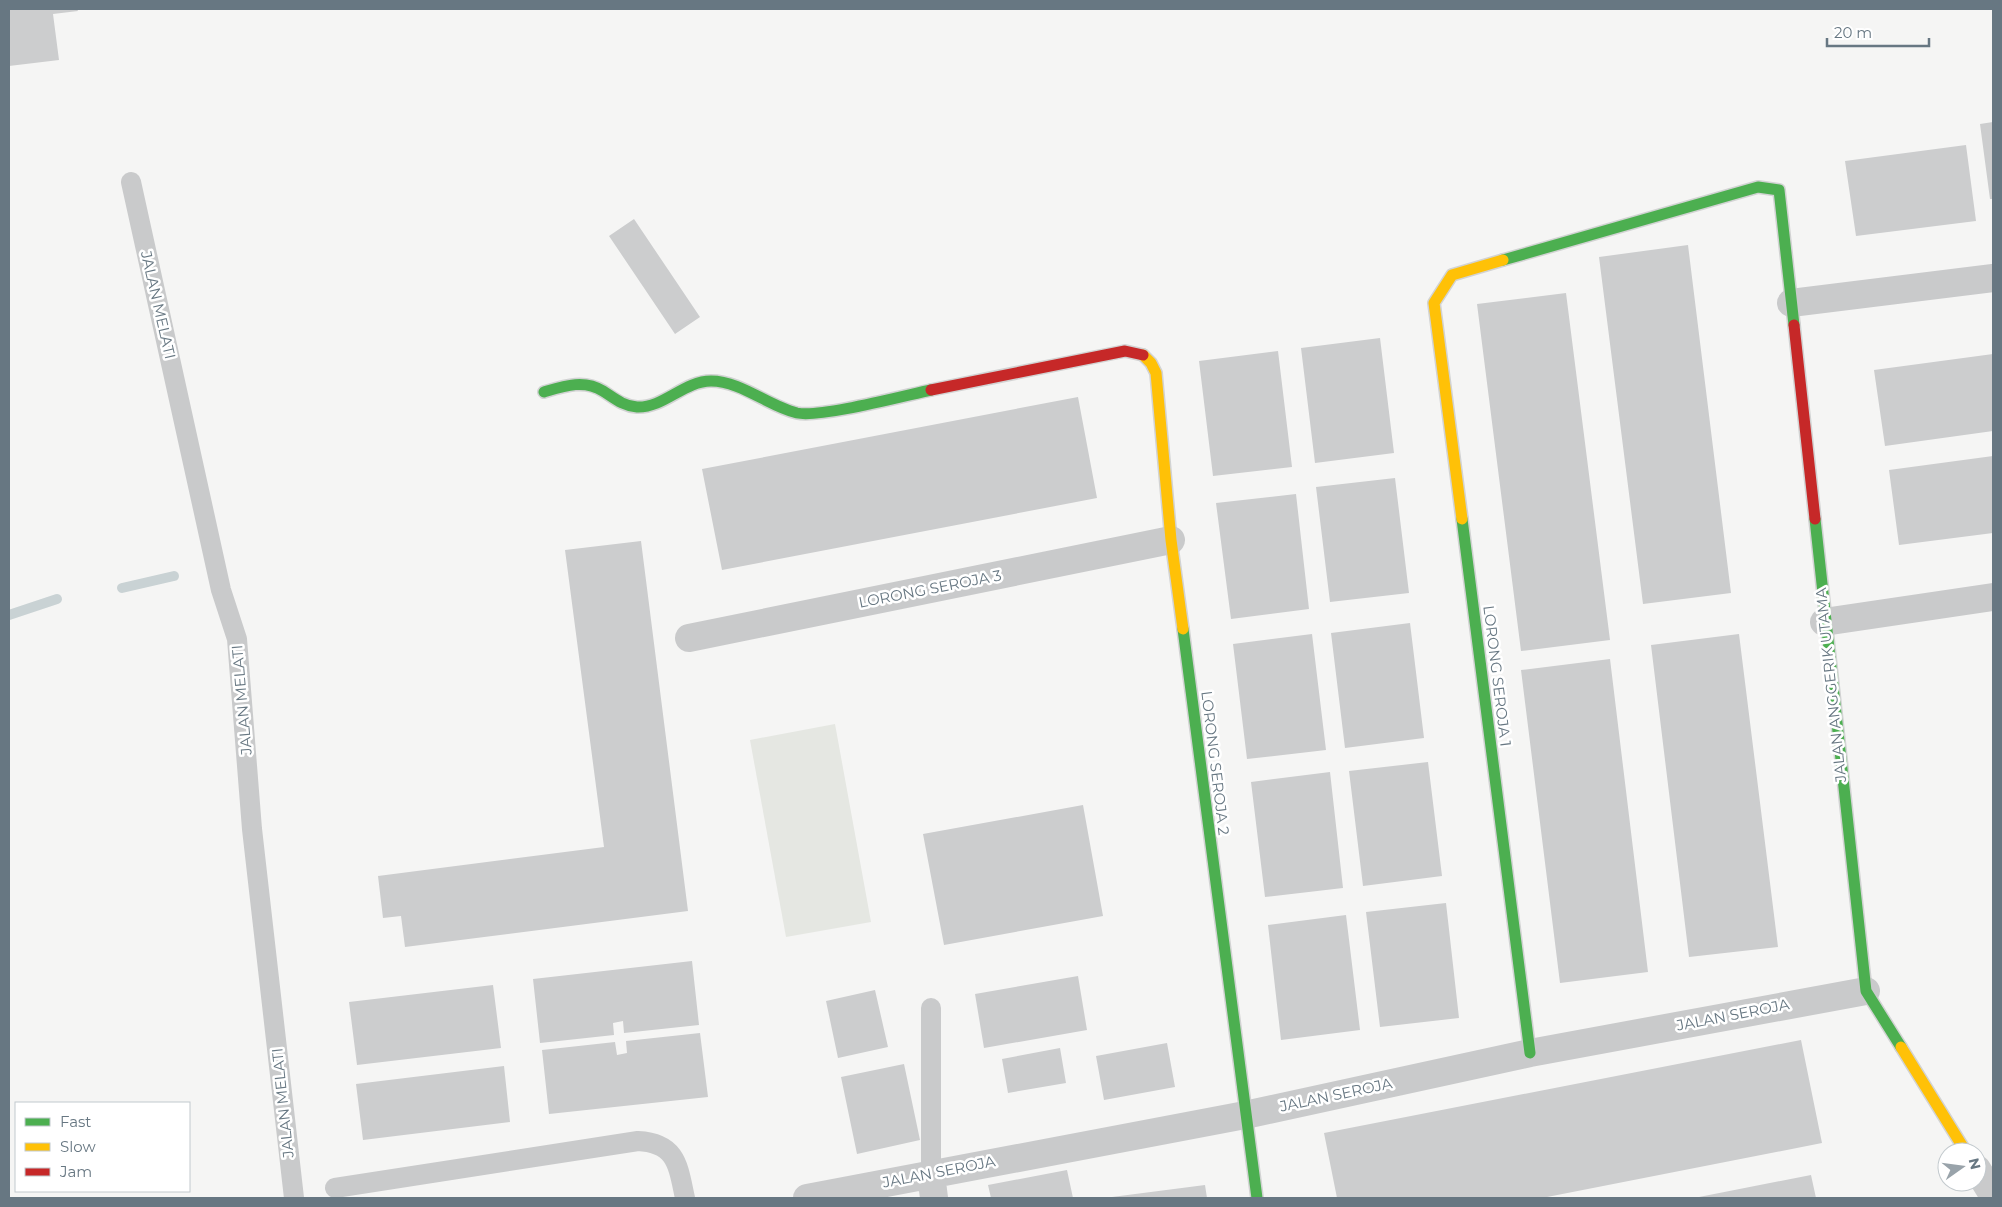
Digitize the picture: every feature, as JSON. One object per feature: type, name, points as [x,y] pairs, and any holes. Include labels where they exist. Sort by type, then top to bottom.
[{"type":"street","name":"JALAN ANGGERIK UTAMA","points":[[1434,303],[1452,275],[1758,187],[1779,190],[1824,622],[1866,991],[1960,1142]]},
{"type":"street","points":[[1791,303],[1993,278]]},
{"type":"street","name":"LORONG SEROJA 1","points":[[1434,303],[1530,1053]]},
{"type":"street","name":"LORONG SEROJA 2","points":[[544,392],[579,384],[600,389],[617,403],[641,407],[692,385],[717,381],[792,412],[808,415],[1125,351],[1136,351],[1146,355],[1153,363],[1156,373],[1171,540],[1257,1198]]},
{"type":"street","name":"LORONG SEROJA 3","points":[[689,638],[1171,540]]},
{"type":"street","points":[[1824,622],[1993,597]]},
{"type":"street","name":"JALAN SEROJA","points":[[806,1198],[932,1186],[1530,1053],[1866,991]]},
{"type":"lane","name":"JALAN MELATI","points":[[131,182],[222,590],[237,639],[252,829],[294,1198]]},
{"type":"lane","points":[[931,1008],[932,1186]]},
{"type":"lane","points":[[336,1188],[638,1140],[652,1141],[664,1146],[674,1156],[684,1198]]},
{"type":"shaded area","points":[[835,724],[871,922],[786,937],[750,740]]},
{"type":"building","points":[[9,9],[77,9],[78,11],[53,14],[59,60],[9,66]]},
{"type":"building","points":[[1993,122],[1993,199],[1990,199],[1980,124]]},
{"type":"building","points":[[1966,145],[1976,221],[1856,236],[1845,161]]},
{"type":"building","points":[[634,219],[700,317],[675,334],[609,236]]},
{"type":"building","points":[[1688,245],[1731,593],[1643,604],[1599,257]]},
{"type":"building","points":[[1566,293],[1610,640],[1521,651],[1477,304]]},
{"type":"building","points":[[1380,338],[1394,453],[1315,463],[1301,348]]},
{"type":"building","points":[[1278,351],[1292,467],[1213,476],[1199,361]]},
{"type":"building","points":[[1993,354],[1993,431],[1885,446],[1874,370]]},
{"type":"building","points":[[1078,397],[1097,498],[722,570],[702,469]]},
{"type":"building","points":[[1993,456],[1993,533],[1899,545],[1889,470]]},
{"type":"building","points":[[1395,478],[1409,593],[1330,602],[1316,487]]},
{"type":"building","points":[[1296,494],[1309,609],[1231,619],[1216,503]]},
{"type":"building","points":[[641,541],[688,911],[405,947],[401,916],[383,918],[378,876],[604,847],[565,550]]},
{"type":"building","points":[[1410,623],[1424,738],[1345,748],[1331,633]]},
{"type":"building","points":[[1312,634],[1326,750],[1247,759],[1233,644]]},
{"type":"building","points":[[1739,634],[1778,947],[1689,957],[1651,645]]},
{"type":"building","points":[[1610,659],[1648,972],[1560,983],[1521,670]]},
{"type":"building","points":[[1428,762],[1442,876],[1363,886],[1349,771]]},
{"type":"building","points":[[1330,772],[1343,888],[1265,897],[1251,782]]},
{"type":"building","points":[[1083,805],[1103,916],[944,945],[923,834]]},
{"type":"building","points":[[1446,903],[1459,1018],[1380,1027],[1366,912]]},
{"type":"building","points":[[1346,915],[1360,1030],[1281,1040],[1268,925]]},
{"type":"building","points":[[692,961],[699,1025],[624,1033],[623,1021],[613,1023],[614,1035],[540,1043],[533,979]]},
{"type":"building","points":[[1078,976],[1087,1030],[984,1048],[975,994]]},
{"type":"building","points":[[493,985],[501,1048],[357,1065],[349,1002]]},
{"type":"building","points":[[875,990],[888,1047],[838,1058],[826,1001]]},
{"type":"building","points":[[700,1033],[708,1097],[549,1114],[542,1050],[615,1042],[617,1055],[627,1053],[626,1041]]},
{"type":"building","points":[[1801,1040],[1822,1143],[1542,1198],[1337,1198],[1324,1133]]},
{"type":"building","points":[[1167,1043],[1175,1087],[1104,1100],[1096,1056]]},
{"type":"building","points":[[1060,1048],[1066,1083],[1008,1093],[1002,1059]]},
{"type":"building","points":[[904,1064],[920,1140],[857,1154],[841,1077]]},
{"type":"building","points":[[504,1066],[510,1122],[363,1140],[356,1084]]},
{"type":"building","points":[[1067,1170],[1073,1198],[991,1198],[988,1185]]},
{"type":"building","points":[[1811,1175],[1816,1198],[1699,1198],[1699,1197]]},
{"type":"building","points":[[1205,1185],[1207,1198],[1112,1198],[1112,1197]]},
{"type":"waterway","points":[[122,588],[174,576]]},
{"type":"waterway","points":[[9,615],[57,599]]},
{"type":"traffic: fast","points":[[1503,260],[1758,187],[1779,190],[1794,325]]},
{"type":"traffic: fast","points":[[544,392],[574,385],[589,385],[596,387],[623,403],[637,407],[656,403],[692,385],[711,381],[733,385],[786,410],[808,414],[842,410],[931,390]]},
{"type":"traffic: fast","points":[[1462,519],[1530,1053]]},
{"type":"traffic: fast","points":[[1815,519],[1866,991],[1901,1047]]},
{"type":"traffic: fast","points":[[1183,629],[1257,1198]]},
{"type":"traffic: slow","points":[[1462,519],[1434,303],[1452,275],[1503,260]]},
{"type":"traffic: slow","points":[[1143,355],[1151,363],[1156,373],[1171,540],[1183,629]]},
{"type":"traffic: slow","points":[[1901,1047],[1960,1142]]},
{"type":"traffic: jam","points":[[1794,325],[1815,519]]},
{"type":"traffic: jam","points":[[931,390],[1125,351],[1143,355]]}]
